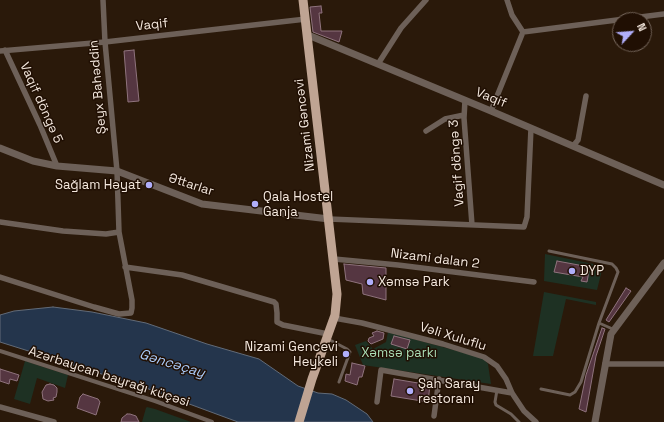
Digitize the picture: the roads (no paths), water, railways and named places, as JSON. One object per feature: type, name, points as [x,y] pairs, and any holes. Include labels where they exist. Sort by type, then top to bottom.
[{"type":"main road","name":"Nizami Gəncəvi","points":[[303,0],[337,294],[334,318],[327,336]]},
{"type":"main road","points":[[299,422],[327,336]]},
{"type":"street","name":"Şeyx Bahəddin","points":[[0,277],[119,314],[131,313],[132,308],[119,232],[117,171],[105,42],[103,0]]},
{"type":"street","points":[[378,64],[401,28],[426,0]]},
{"type":"street","points":[[507,0],[512,15],[523,32]]},
{"type":"street","points":[[523,32],[664,14]]},
{"type":"street","name":"Vaqif","points":[[2,51],[105,42],[306,19]]},
{"type":"street","points":[[491,111],[523,32]]},
{"type":"street","name":"Vaqif","points":[[308,35],[664,185]]},
{"type":"street","name":"Vaqif döngə 5","points":[[2,51],[40,125],[57,166]]},
{"type":"street","points":[[573,146],[578,140],[586,96]]},
{"type":"street","name":"Vagif döngə 3","points":[[465,100],[464,115],[472,225]]},
{"type":"street","points":[[426,131],[444,119],[464,115]]},
{"type":"street","name":"Əttarlar","points":[[0,148],[33,161],[57,166],[117,171],[202,204],[329,219],[524,227],[527,217],[531,128]]},
{"type":"street","points":[[0,222],[63,231],[106,234],[119,232]]},
{"type":"street","name":"Nizami dalan 2","points":[[334,259],[398,265],[534,282]]},
{"type":"street","points":[[595,422],[611,334],[664,263]]},
{"type":"street","points":[[125,267],[182,275],[274,302],[276,304],[277,313],[276,322],[283,325],[317,331],[327,336]]},
{"type":"street","name":"Vəli Xuluflu","points":[[334,318],[362,323],[443,344],[484,357],[497,366],[524,411],[536,422]]},
{"type":"street","name":"Azərbaycan bayrağı küçəsi","points":[[0,351],[155,401],[212,422]]},
{"type":"street","points":[[605,364],[664,364]]},
{"type":"street","points":[[377,402],[381,370],[512,393]]},
{"type":"street","points":[[434,416],[438,379]]},
{"type":"street","points":[[0,407],[54,422]]},
{"type":"lane","points":[[541,388],[570,395],[576,392],[581,382],[599,323],[618,272],[612,264],[549,251]]},
{"type":"lane","points":[[599,323],[615,330]]},
{"type":"lane","points":[[327,336],[350,352],[339,382]]},
{"type":"lane","points":[[497,390],[496,405],[511,414],[519,422]]},
{"type":"water","name":"Gəncəçay","points":[[53,307],[92,312],[146,323],[207,344],[259,359],[298,386],[318,393],[332,394],[346,400],[367,414],[373,422],[238,422],[146,388],[0,342],[0,315],[14,311]]},
{"type":"place","name":"Sağlam Həyat","points":[[149,185]]},
{"type":"place","name":"Qala Hostel Ganja","points":[[255,204]]},
{"type":"place","name":"DYP","points":[[572,271]]},
{"type":"place","name":"Xəmsə Park","points":[[370,282]]},
{"type":"place","name":"Nizami Gencevi Heykeli","points":[[346,354]]},
{"type":"place","name":"Şah Saray restoranı","points":[[410,391]]},
{"type":"park label","name":"Xəmsə parkı","points":[[399,353]]}]
